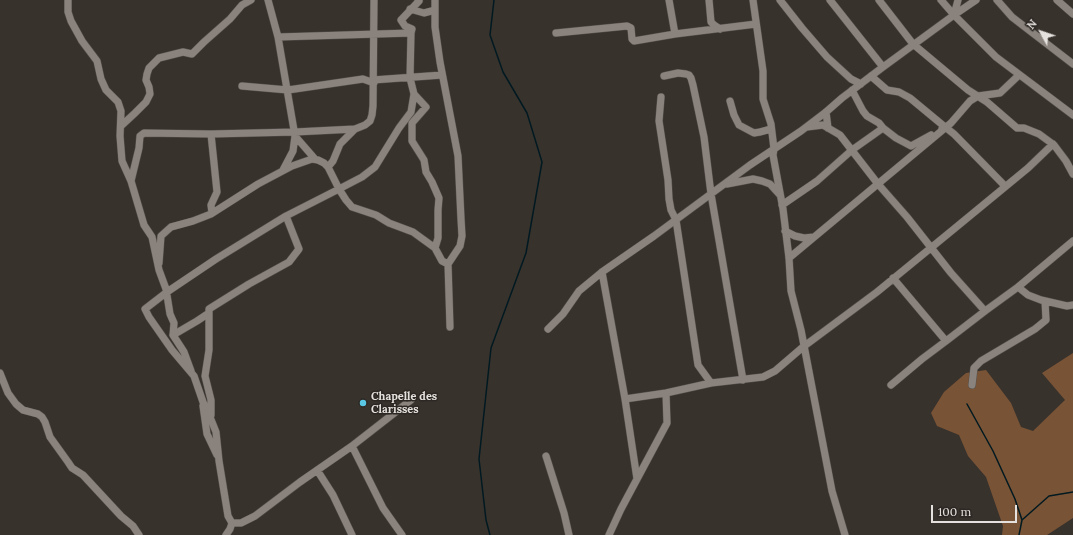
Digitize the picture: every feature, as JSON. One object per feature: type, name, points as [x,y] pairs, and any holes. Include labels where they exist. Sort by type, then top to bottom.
[{"type":"street","points":[[68,0],[68,12],[71,21],[82,41],[96,61],[106,90],[118,102],[122,111],[120,126],[121,155],[131,181],[144,225],[152,238],[167,292],[170,314],[174,324],[173,334],[184,352],[216,432],[228,516],[232,523],[226,535]]},
{"type":"street","points":[[120,126],[146,102],[150,94],[146,80],[147,74],[149,68],[159,58],[183,52],[192,54],[230,19],[242,5],[251,0]]},
{"type":"street","points":[[268,0],[278,37],[295,134],[293,152],[282,172]]},
{"type":"street","points":[[131,181],[140,136],[142,134],[295,134],[362,128],[370,121],[372,115],[374,82],[374,0]]},
{"type":"street","points":[[194,376],[172,350],[145,310],[146,307],[216,259],[286,216],[362,177],[375,167],[399,128],[411,112],[414,94],[410,78],[412,30],[401,20],[419,1],[418,0]]},
{"type":"street","points":[[435,0],[435,27],[442,75],[458,156],[462,236],[460,246],[448,264],[450,327]]},
{"type":"street","points":[[669,0],[674,20],[675,34]]},
{"type":"street","points":[[708,0],[711,22],[720,29]]},
{"type":"street","points":[[753,0],[764,78],[763,99],[771,129],[774,149],[772,155],[781,196],[789,258],[791,291],[799,320],[832,491],[845,535]]},
{"type":"street","points":[[780,0],[827,57],[851,79],[861,84]]},
{"type":"street","points":[[830,0],[883,67]]},
{"type":"street","points":[[879,0],[913,44],[968,90],[1003,114],[1017,128],[1024,128],[1039,134],[1053,144],[1066,161],[1073,174]]},
{"type":"street","points":[[941,0],[996,57],[1019,76],[1073,115]]},
{"type":"street","points":[[954,15],[958,0]]},
{"type":"street","points":[[548,329],[563,314],[579,291],[602,272],[676,220],[750,165],[807,127],[852,90],[913,44],[976,0]]},
{"type":"street","points":[[997,0],[1012,17],[1073,64]]},
{"type":"street","points":[[1057,0],[1073,14]]},
{"type":"street","points":[[410,10],[424,13],[435,10]]},
{"type":"street","points":[[556,33],[627,26],[631,28],[632,39],[634,41],[675,34],[756,24]]},
{"type":"street","points":[[278,37],[411,33]]},
{"type":"street","points":[[664,76],[678,73],[689,75],[691,78],[704,137],[711,194],[744,380]]},
{"type":"street","points":[[242,86],[288,90],[363,79],[374,82],[442,75]]},
{"type":"street","points":[[871,76],[887,90],[899,92],[910,98],[954,134],[1005,186]]},
{"type":"street","points":[[852,90],[867,116],[879,123],[891,134],[911,146],[951,123],[970,101],[978,96],[1000,93],[1019,76]]},
{"type":"street","points":[[414,94],[426,107],[412,123],[412,141],[424,160],[426,172],[439,198],[438,238],[436,248]]},
{"type":"street","points":[[661,97],[659,121],[668,180],[669,199],[671,210],[676,220],[698,365],[711,383]]},
{"type":"street","points":[[730,101],[739,125],[754,132],[771,129]]},
{"type":"street","points":[[826,112],[828,128]]},
{"type":"street","points":[[807,127],[823,125],[840,135],[878,184],[932,247],[951,273],[985,311]]},
{"type":"street","points":[[789,258],[945,127]]},
{"type":"street","points":[[782,204],[818,181],[852,150],[883,128]]},
{"type":"street","points":[[328,166],[333,161],[340,144],[355,129]]},
{"type":"street","points":[[211,134],[217,192],[212,204],[212,213]]},
{"type":"street","points":[[295,134],[315,158],[328,166],[339,189],[352,207],[376,215],[389,223],[413,232],[436,248],[442,261],[448,264]]},
{"type":"street","points":[[625,399],[666,393],[711,383],[763,377],[775,371],[803,346],[932,247],[1028,168],[1053,144]]},
{"type":"street","points":[[159,263],[161,236],[167,229],[212,213],[251,188],[292,166],[315,158]]},
{"type":"street","points":[[725,184],[753,179],[770,184],[781,196]]},
{"type":"street","points":[[173,334],[209,313],[209,309],[249,284],[289,262],[299,249],[286,216]]},
{"type":"street","points":[[786,231],[795,236],[804,238],[814,237]]},
{"type":"street","points":[[891,385],[922,359],[1018,287],[1073,242]]},
{"type":"street","points":[[602,272],[625,399],[637,479]]},
{"type":"street","points":[[893,278],[946,342]]},
{"type":"street","points":[[1018,287],[1028,295],[1045,301],[1067,306],[1073,305]]},
{"type":"street","points":[[972,385],[974,368],[981,362],[1035,329],[1046,320],[1045,301]]},
{"type":"street","points":[[209,309],[209,350],[205,376],[211,400],[210,417]]},
{"type":"street","points":[[0,373],[8,393],[16,404],[23,410],[38,414],[42,417],[50,437],[72,468],[83,475],[121,516],[133,526],[139,535]]},
{"type":"street","points":[[609,535],[620,509],[667,423],[666,393]]},
{"type":"street","points":[[202,398],[207,434],[219,458]]},
{"type":"street","points":[[232,523],[241,523],[255,516],[352,446],[411,400]]},
{"type":"street","points":[[352,446],[383,508],[402,535]]},
{"type":"street","points":[[546,456],[564,513],[569,535]]},
{"type":"street","points":[[317,470],[333,495],[352,535]]},
{"type":"shaded area","points":[[1073,353],[1073,518],[1047,535],[1002,535],[1003,526],[986,477],[968,456],[959,435],[937,426],[931,413],[944,392],[966,373],[986,370],[1011,403],[1021,427],[1033,431],[1065,400],[1042,373]]},
{"type":"waterway","points":[[490,535],[486,520],[479,459],[491,348],[526,253],[542,162],[527,113],[503,72],[490,35],[494,0]]},
{"type":"waterway","points":[[967,404],[993,451],[1015,499],[1022,520],[1019,535]]},
{"type":"waterway","points":[[1022,520],[1049,496],[1073,492]]},
{"type":"place","name":"Chapelle des Clarisses","points":[[363,403]]}]
